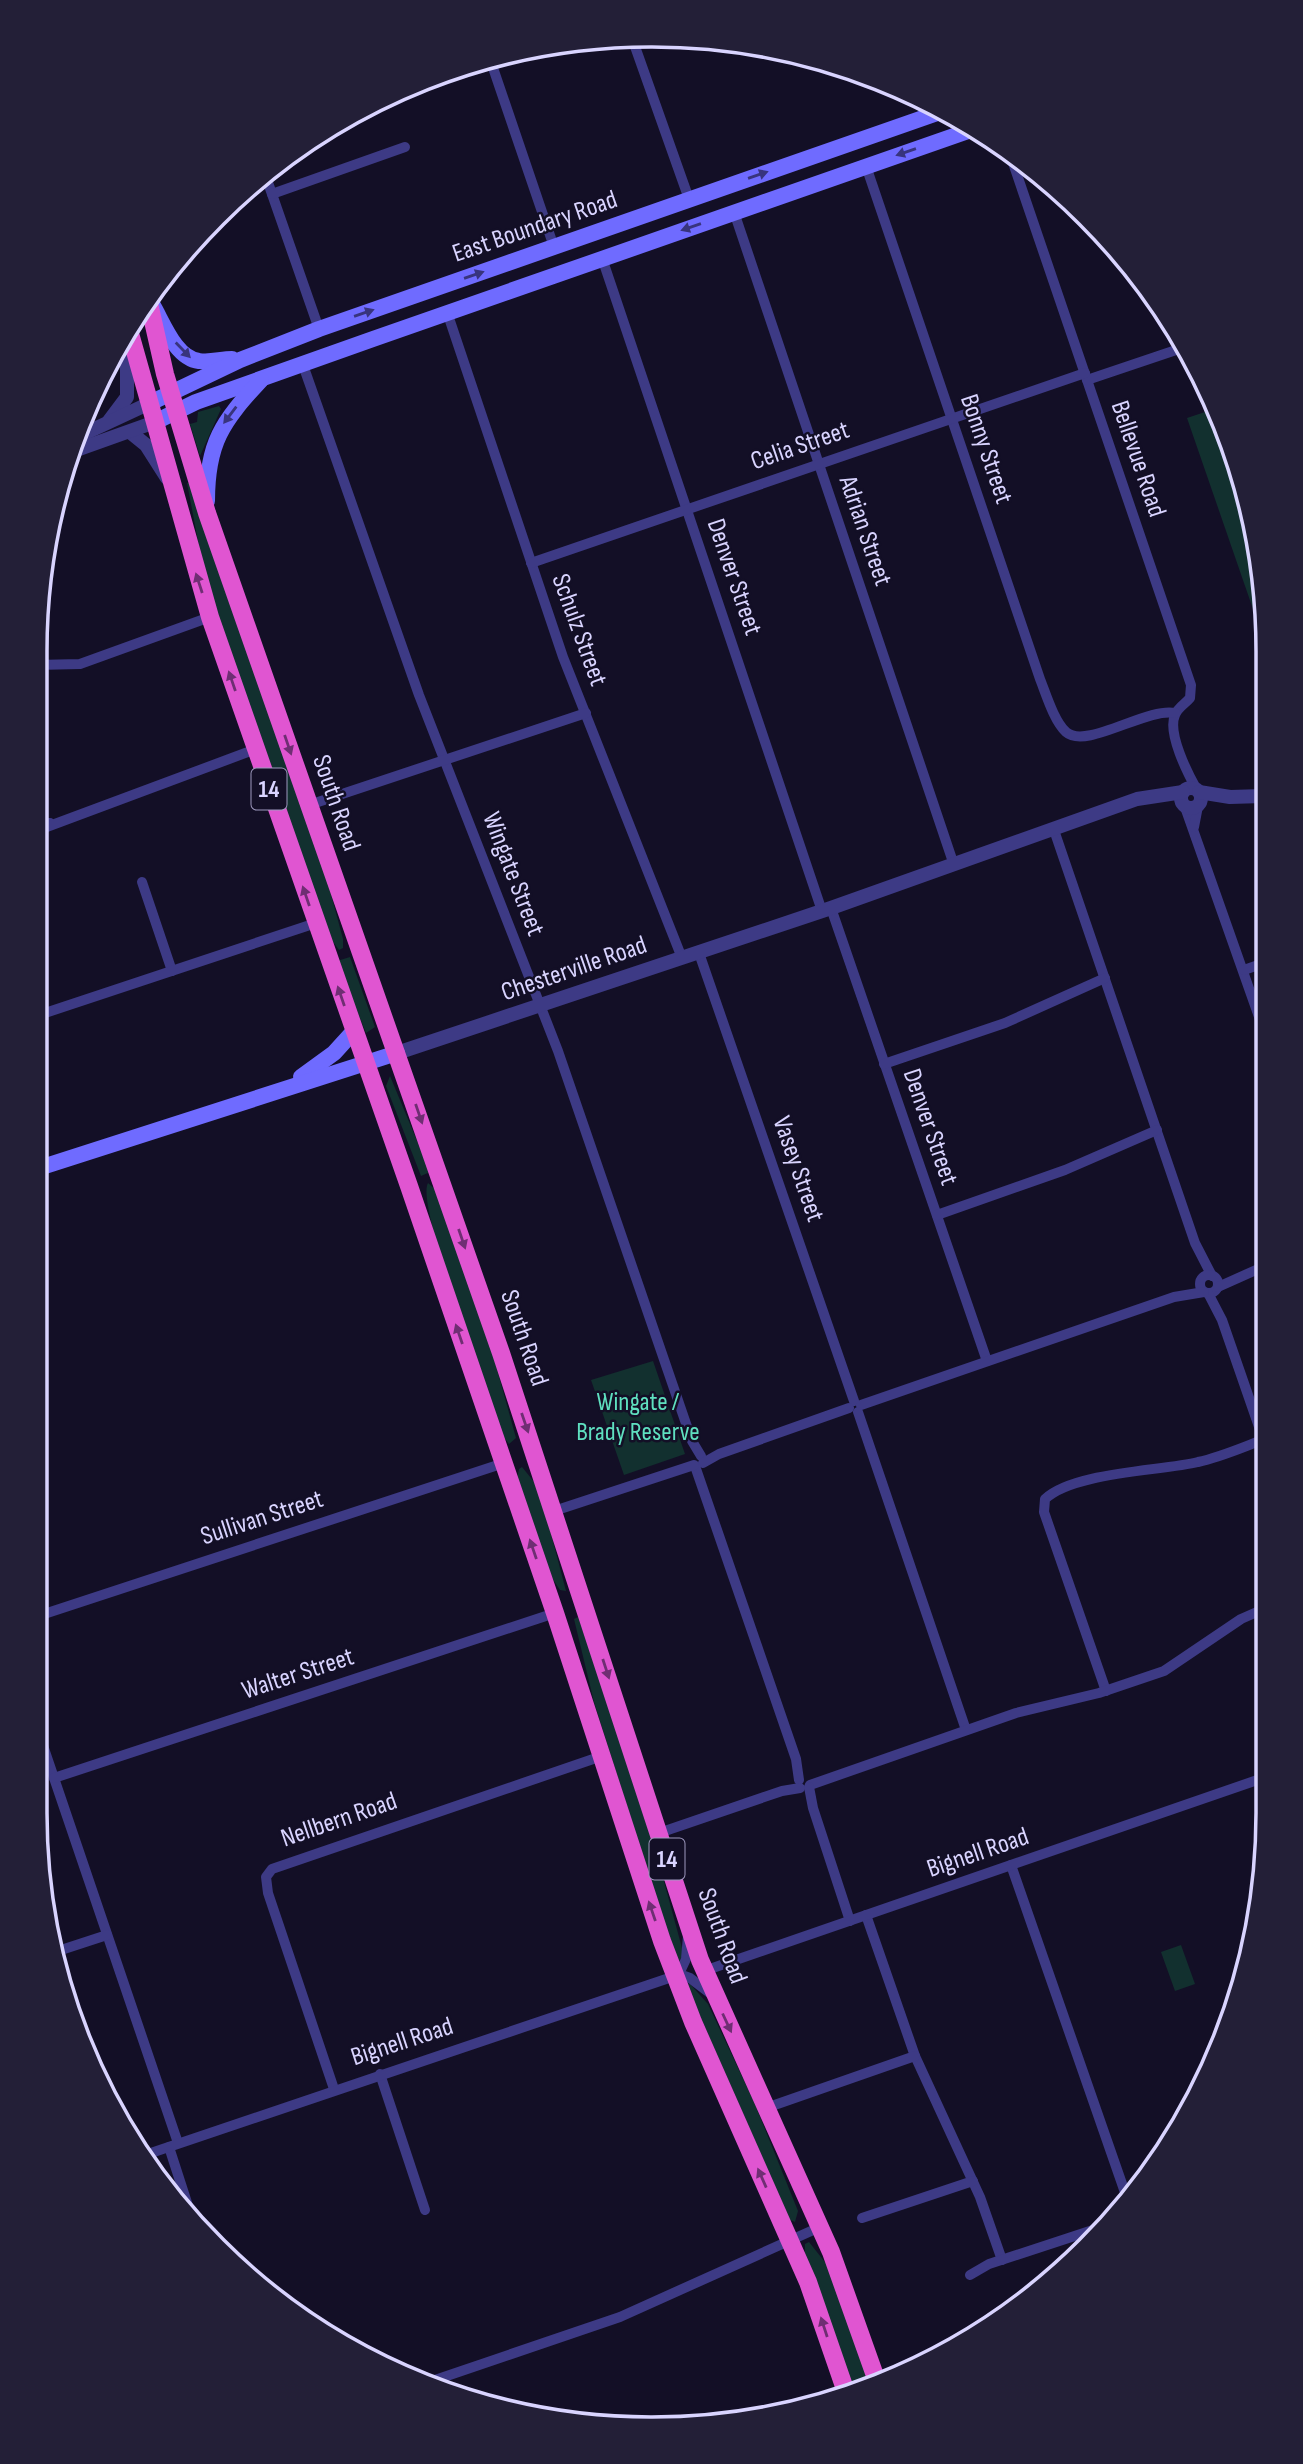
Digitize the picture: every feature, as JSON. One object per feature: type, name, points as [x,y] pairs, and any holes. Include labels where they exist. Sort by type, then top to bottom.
[{"type":"highway","name":"South Road","points":[[151,313],[171,393],[206,513],[535,1452],[704,1971],[820,2227],[874,2375]]},
{"type":"highway","name":"14","points":[[132,342],[210,617],[409,1186],[677,1975],[812,2292],[844,2386]]},
{"type":"highway","points":[[329,960],[360,949]]},
{"type":"highway","points":[[409,1186],[440,1175]]},
{"type":"highway","points":[[504,1463],[535,1452]]},
{"type":"highway","points":[[555,1614],[585,1604]]},
{"type":"main road","name":"East Boundary Road","points":[[150,403],[240,360],[319,329],[930,116]]},
{"type":"main road","name":"East Boundary Road","points":[[155,422],[262,378],[962,133]]},
{"type":"main road","points":[[791,163],[800,189]]},
{"type":"main road","points":[[521,258],[529,284]]},
{"type":"main road","points":[[154,309],[176,345],[188,358],[204,362],[240,360]]},
{"type":"main road","points":[[206,513],[207,472],[212,447],[230,413],[262,378]]},
{"type":"main road","points":[[287,1086],[334,1053],[354,1031]]},
{"type":"main road","name":"Chesterville Road","points":[[47,1165],[287,1086],[397,1053]]},
{"type":"street","points":[[636,48],[689,199]]},
{"type":"street","points":[[493,68],[555,247]]},
{"type":"street","points":[[272,194],[405,147]]},
{"type":"street","name":"Bonny Street","points":[[866,166],[1040,679],[1064,730],[1077,737],[1160,712],[1175,713]]},
{"type":"street","name":"Bellevue Road","points":[[1015,169],[1191,685],[1190,698],[1175,713]]},
{"type":"street","points":[[269,184],[319,329]]},
{"type":"street","name":"Adrian Street","points":[[734,212],[954,865]]},
{"type":"street","name":"Denver Street","points":[[603,258],[687,509],[988,1361]]},
{"type":"street","name":"Schulz Street","points":[[447,312],[531,563],[586,713],[682,958]]},
{"type":"street","points":[[109,421],[127,397],[130,346]]},
{"type":"street","name":"Celia Street","points":[[531,563],[952,418],[1175,350]]},
{"type":"street","name":"Wingate Street","points":[[303,365],[444,760],[541,1006],[692,1441],[703,1483],[850,1921]]},
{"type":"street","points":[[89,431],[150,403]]},
{"type":"street","points":[[82,448],[155,422]]},
{"type":"street","points":[[130,432],[146,445],[172,485]]},
{"type":"street","points":[[47,665],[80,664],[210,617]]},
{"type":"street","points":[[309,805],[586,713]]},
{"type":"street","points":[[1175,713],[1172,727],[1187,772],[1194,827],[1256,1007]]},
{"type":"street","points":[[47,825],[256,749]]},
{"type":"street","name":"Chesterville Road","points":[[397,1053],[699,953],[1125,805],[1191,798],[1256,796]]},
{"type":"street","points":[[1054,830],[1256,1416]]},
{"type":"street","points":[[142,882],[172,971]]},
{"type":"street","points":[[47,1013],[316,923]]},
{"type":"street","name":"Vasey Street","points":[[699,953],[966,1730]]},
{"type":"street","points":[[1244,970],[1256,966]]},
{"type":"street","points":[[884,1064],[1005,1023],[1105,978]]},
{"type":"street","points":[[937,1215],[1065,1170],[1157,1130]]},
{"type":"street","points":[[554,1511],[1256,1269]]},
{"type":"street","points":[[1106,1691],[1044,1512],[1045,1499],[1057,1492],[1110,1474],[1198,1462],[1256,1445]]},
{"type":"street","name":"Sullivan Street","points":[[47,1613],[504,1463]]},
{"type":"street","points":[[659,1833],[1016,1713],[1106,1691],[1164,1671],[1241,1619],[1256,1612]]},
{"type":"street","name":"Walter Street","points":[[54,1778],[555,1614]]},
{"type":"street","name":"Nellbern Road","points":[[334,2089],[268,1893],[266,1877],[272,1869],[602,1756]]},
{"type":"street","points":[[47,1757],[107,1935],[173,2145],[187,2198]]},
{"type":"street","name":"Bignell Road","points":[[704,1971],[1256,1780]]},
{"type":"street","points":[[1012,1865],[1124,2189]]},
{"type":"street","points":[[866,1915],[915,2056],[973,2181],[1002,2260]]},
{"type":"street","points":[[689,1926],[686,1959],[677,1975],[690,1978],[716,1998]]},
{"type":"street","points":[[63,1949],[107,1935]]},
{"type":"street","name":"Bignell Road","points":[[152,2152],[677,1975]]},
{"type":"street","points":[[766,2108],[915,2056]]},
{"type":"street","points":[[380,2074],[425,2210]]},
{"type":"street","points":[[862,2218],[973,2181]]},
{"type":"street","points":[[442,2379],[620,2317],[820,2227]]},
{"type":"street","points":[[970,2275],[1002,2260],[1086,2232]]},
{"type":"green space","points":[[219,406],[221,409],[200,456],[190,424],[197,422],[198,412]]},
{"type":"green space","points":[[1206,412],[1224,457],[1244,534],[1254,612],[1187,418]]},
{"type":"green space","points":[[187,483],[191,483],[325,872],[343,939],[343,948],[339,950],[331,939],[205,578]]},
{"type":"green space","points":[[350,957],[375,1027],[366,1033],[337,961]]},
{"type":"green space","points":[[390,1076],[430,1172],[421,1176],[386,1086]]},
{"type":"green space","points":[[428,1183],[437,1191],[490,1344],[516,1438],[509,1444],[502,1435],[443,1263],[432,1227],[427,1199]]},
{"type":"green space","name":"Wingate / Brady Reserve","points":[[653,1361],[685,1454],[624,1475],[591,1380]]},
{"type":"green space","points":[[522,1467],[539,1488],[566,1591],[560,1590],[550,1575],[517,1479]]},
{"type":"green space","points":[[578,1617],[640,1793],[682,1948],[683,1955],[677,1964],[594,1702],[574,1619]]},
{"type":"green space","points":[[1181,1945],[1195,1984],[1175,1991],[1161,1952]]},
{"type":"green space","points":[[685,1982],[708,2004],[754,2102],[798,2211],[795,2222],[790,2220]]},
{"type":"green space","points":[[809,2242],[828,2266],[867,2377],[851,2383],[805,2254],[805,2244]]}]
